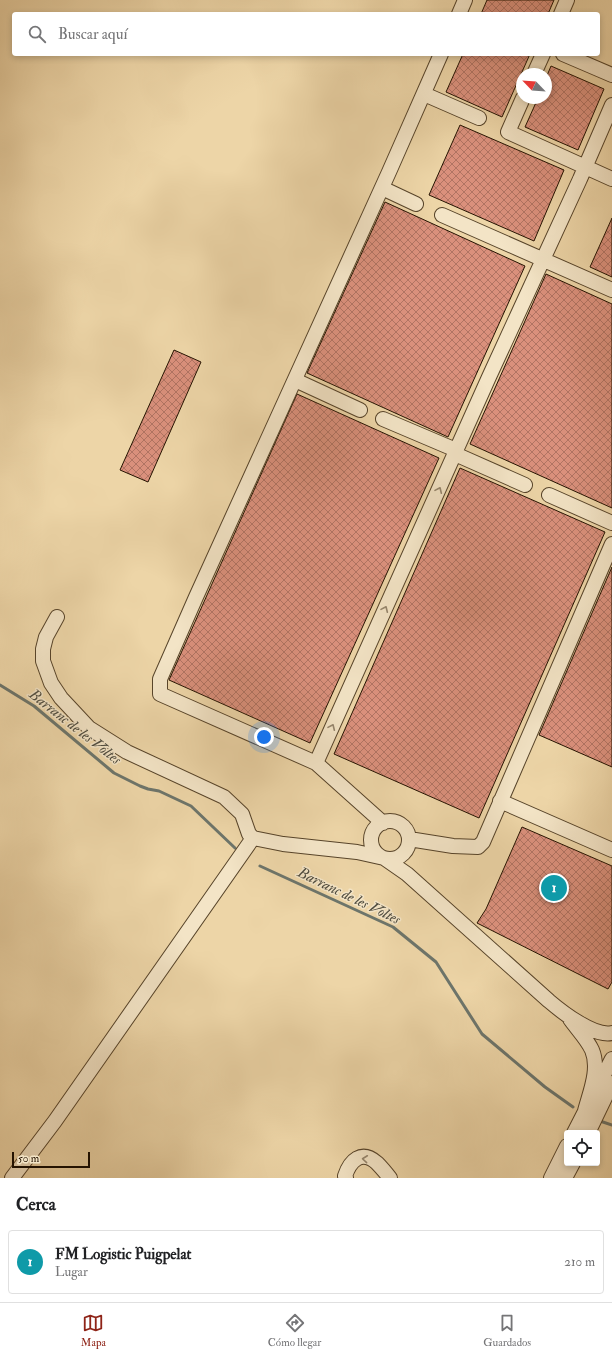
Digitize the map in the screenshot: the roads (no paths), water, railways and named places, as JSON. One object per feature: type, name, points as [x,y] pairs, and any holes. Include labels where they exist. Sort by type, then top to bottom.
[{"type":"street","points":[[460,12],[465,0]]},
{"type":"street","points":[[562,12],[568,0]]},
{"type":"street","points":[[383,823],[316,763],[160,694],[160,679],[440,56]]},
{"type":"street","points":[[537,68],[542,56]]},
{"type":"street","points":[[568,56],[612,75]]},
{"type":"street","points":[[424,94],[479,118]]},
{"type":"street","points":[[520,104],[508,132],[612,179]]},
{"type":"street","points":[[316,763],[612,105]]},
{"type":"street","points":[[382,188],[416,204]]},
{"type":"street","points":[[442,215],[612,290]]},
{"type":"street","points":[[295,380],[360,410]]},
{"type":"street","points":[[383,419],[525,485]]},
{"type":"street","points":[[549,495],[612,523]]},
{"type":"street","points":[[409,839],[453,846],[478,847],[483,842],[612,544]]},
{"type":"street","points":[[57,617],[46,637],[43,649],[43,661],[51,683],[61,698],[89,728],[126,752],[224,797],[242,814],[249,834],[253,838],[283,844],[357,852],[384,858],[396,858],[406,851],[409,839],[404,828],[399,824],[393,822],[383,823],[376,828],[371,839],[374,851],[379,855],[384,858],[407,874],[548,1001],[607,1039],[612,1046]]},
{"type":"street","points":[[500,801],[612,850]]},
{"type":"street","points":[[12,1178],[55,1121],[253,838]]},
{"type":"street","points":[[566,1014],[592,1050],[595,1064],[594,1079],[585,1111]]},
{"type":"street","points":[[595,1031],[612,1032]]},
{"type":"street","points":[[592,1050],[612,1055]]},
{"type":"street","points":[[576,1130],[612,1059]]},
{"type":"street","points":[[582,1130],[612,1071]]},
{"type":"street","points":[[589,1130],[612,1083]]},
{"type":"street","points":[[346,1178],[345,1176],[348,1166],[355,1159],[362,1157],[377,1163],[390,1178]]},
{"type":"street","points":[[562,1172],[564,1162]]},
{"type":"waterway","name":"Barranc de les Voltes","points":[[0,685],[34,706],[114,773],[140,786],[159,791],[191,806],[235,848]]},
{"type":"waterway","name":"Barranc de les Voltes","points":[[260,866],[393,927],[436,962],[482,1034],[545,1087],[573,1107]]},
{"type":"waterway","points":[[600,1121],[612,1125]]},
{"type":"place","name":"FM Logistic Puigpelat","points":[[554,888]]}]
